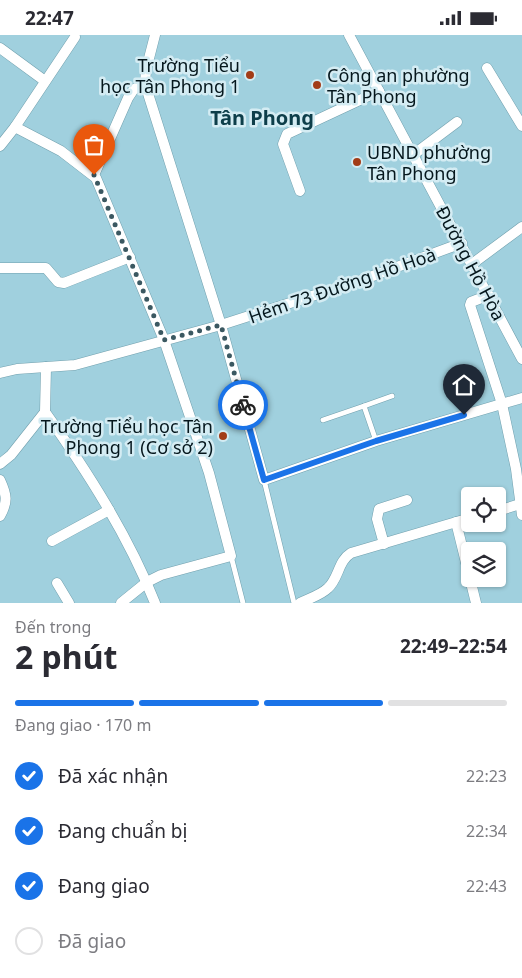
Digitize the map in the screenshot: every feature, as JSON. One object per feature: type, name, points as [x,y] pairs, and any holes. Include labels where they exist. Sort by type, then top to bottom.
[{"type":"street","points":[[155,35],[146,70],[145,84],[221,325],[264,480],[376,441],[522,399]]},
{"type":"street","name":"Đường Hồ Hòa","points":[[349,35],[462,243],[522,359]]},
{"type":"street","points":[[0,146],[15,127],[75,37]]},
{"type":"street","points":[[0,48],[45,81]]},
{"type":"street","points":[[487,68],[522,126]]},
{"type":"street","points":[[94,175],[128,98],[134,89],[145,84]]},
{"type":"street","points":[[300,191],[283,144],[287,134],[379,91]]},
{"type":"street","points":[[414,155],[457,122]]},
{"type":"street","points":[[15,127],[61,151],[94,175],[164,340],[208,473],[231,556],[161,575],[146,582],[121,603]]},
{"type":"street","points":[[472,264],[522,227]]},
{"type":"street","name":"Hẻm 73 Đường Hồ Hoà","points":[[0,373],[17,369],[75,365],[221,325],[358,281],[462,243]]},
{"type":"street","points":[[0,268],[46,268],[58,282],[64,283],[130,257]]},
{"type":"street","points":[[489,295],[470,305],[502,404],[516,469],[521,510],[506,511]]},
{"type":"street","points":[[46,367],[45,412],[74,453],[109,510],[155,603]]},
{"type":"street","points":[[0,464],[11,455],[45,412]]},
{"type":"street","points":[[0,481],[7,494],[7,500],[0,517]]},
{"type":"street","points":[[384,544],[377,519],[379,509],[407,500]]},
{"type":"street","points":[[52,541],[109,510]]},
{"type":"street","points":[[300,603],[327,590],[348,555],[461,521]]},
{"type":"street","points":[[456,522],[476,603]]},
{"type":"street","points":[[57,583],[70,603]]},
{"type":"lane","points":[[323,420],[392,397]]},
{"type":"lane","points":[[364,406],[376,441]]},
{"type":"lane","points":[[264,480],[294,603]]},
{"type":"lane","points":[[231,556],[244,603]]},
{"type":"way so far","points":[[94,175],[164,340],[221,325],[243,405]]},
{"type":"place","name":"Trường Tiểu học Tân Phong 1","points":[[250,75]]},
{"type":"place","name":"Công an phường Tân Phong","points":[[317,85]]},
{"type":"place","name":"UBND phường Tân Phong","points":[[357,162]]},
{"type":"place","name":"Trường Tiểu học Tân Phong 1 (Cơ sở 2)","points":[[223,436]]},
{"type":"district","name":"Tân Phong","points":[[262,117]]},
{"type":"route","points":[[243,405],[264,480],[376,441],[464,415]]}]
